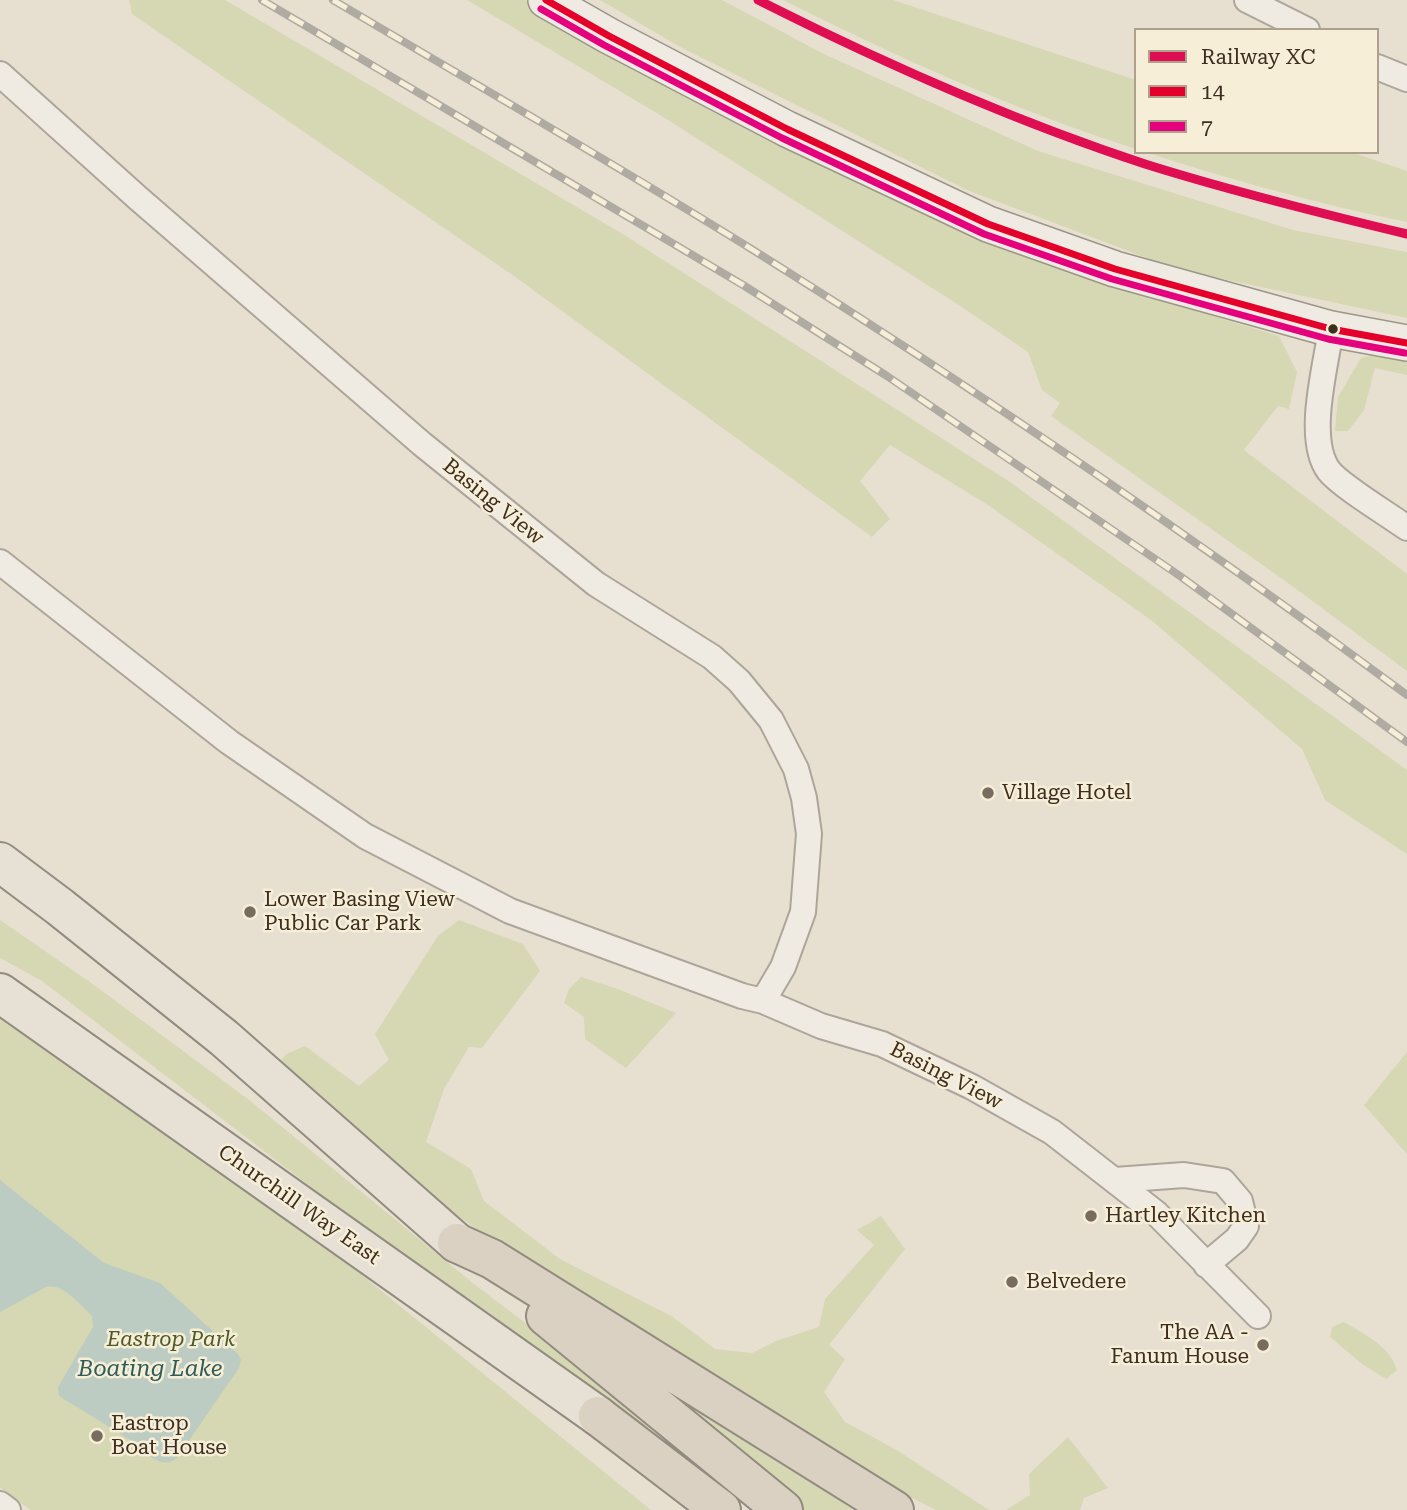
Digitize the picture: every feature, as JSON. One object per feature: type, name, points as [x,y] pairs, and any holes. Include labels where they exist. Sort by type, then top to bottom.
[{"type":"highway","points":[[457,1243],[783,1510]]},
{"type":"highway","points":[[457,1243],[492,1259],[894,1510]]},
{"type":"highway","points":[[598,1416],[682,1510]]},
{"type":"highway","points":[[598,1416],[721,1510]]},
{"type":"main road","points":[[0,862],[224,1038],[457,1243]]},
{"type":"main road","name":"Churchill Way East","points":[[0,993],[598,1416]]},
{"type":"street","points":[[546,0],[787,129],[988,224],[1115,269],[1331,329],[1407,343]]},
{"type":"street","points":[[1247,0],[1303,28]]},
{"type":"street","points":[[1379,68],[1407,79]]},
{"type":"street","name":"Basing View","points":[[0,74],[233,282],[441,460],[596,584],[712,657],[739,681],[771,720],[796,769],[804,798],[809,834],[803,912],[783,967],[763,1001]]},
{"type":"street","points":[[1331,329],[1318,414],[1321,455],[1330,472],[1407,528]]},
{"type":"street","name":"Basing View","points":[[0,562],[229,742],[365,836],[510,911],[741,996],[763,1001],[821,1026],[882,1044],[972,1087],[1052,1132],[1156,1213],[1258,1316]]},
{"type":"street","points":[[1115,1180],[1184,1175],[1223,1181],[1240,1200],[1247,1226],[1237,1239],[1206,1265]]},
{"type":"street","points":[[0,1504],[8,1510]]},
{"type":"green space","points":[[129,0],[225,0],[626,236],[1010,482],[1407,770],[1407,854],[1325,800],[1302,749],[1151,620],[988,505],[890,445],[860,481],[890,519],[872,537],[514,276],[132,14]]},
{"type":"green space","points":[[467,0],[529,0],[1110,285],[1279,336],[1297,372],[1289,409],[1278,406],[1244,450],[1407,574],[1407,671],[1288,583],[1051,416],[1060,403],[1042,390],[1028,352],[660,115]]},
{"type":"green space","points":[[600,0],[722,0],[824,54],[1038,151],[1293,230],[1407,252],[1407,318],[1176,269],[967,190],[682,48]]},
{"type":"green space","points":[[783,0],[893,0],[1134,79],[1134,148],[1045,117],[869,42]]},
{"type":"green space","points":[[1152,154],[1357,154],[1407,171],[1407,222],[1275,191]]},
{"type":"green space","points":[[1376,354],[1407,358],[1407,375],[1375,368],[1364,410],[1348,431],[1335,431],[1338,397],[1361,358]]},
{"type":"green space","points":[[0,920],[90,982],[248,1099],[474,1284],[557,1347],[647,1426],[647,1437],[435,1282],[42,981],[0,958]]},
{"type":"green space","points":[[459,920],[523,944],[540,971],[482,1048],[469,1047],[444,1089],[426,1142],[471,1169],[484,1201],[560,1259],[673,1317],[715,1349],[752,1353],[776,1341],[819,1327],[825,1299],[874,1245],[857,1230],[881,1216],[905,1249],[829,1345],[845,1359],[824,1392],[845,1422],[895,1449],[989,1510],[936,1510],[842,1463],[530,1266],[403,1178],[271,1072],[286,1054],[305,1046],[359,1086],[389,1060],[375,1034],[438,936]]},
{"type":"green space","points":[[581,977],[676,1013],[626,1068],[585,1039],[584,1017],[564,1003],[569,989]]},
{"type":"green space","name":"Eastrop Park","points":[[0,1006],[261,1193],[651,1510],[31,1510],[0,1488]]},
{"type":"green space","points":[[1407,1052],[1407,1154],[1364,1105]]},
{"type":"green space","points":[[1344,1322],[1382,1347],[1397,1370],[1386,1379],[1362,1364],[1330,1337],[1332,1327]]},
{"type":"green space","points":[[702,1406],[853,1510],[803,1510],[695,1415]]},
{"type":"green space","points":[[1068,1437],[1108,1488],[1084,1498],[1080,1510],[1006,1510],[1030,1495],[1029,1474]]},
{"type":"water","name":"Boating Lake","points":[[0,1180],[104,1263],[160,1283],[238,1354],[241,1360],[239,1368],[177,1458],[168,1462],[156,1460],[143,1452],[145,1449],[59,1396],[58,1387],[93,1327],[92,1316],[71,1296],[59,1288],[46,1287],[0,1312]]},
{"type":"railway","points":[[262,0],[743,285],[887,376],[1180,576],[1407,742]]},
{"type":"railway","points":[[333,0],[701,218],[837,303],[1166,522],[1407,695]]},
{"type":"rail line","name":"XC","points":[[758,0],[948,89],[1095,147],[1210,183],[1407,234]]},
{"type":"transit line","name":"14","points":[[546,0],[787,129],[988,224],[1115,269],[1331,329],[1407,343]]},
{"type":"transit line","name":"7","points":[[541,9],[782,138],[984,234],[1112,279],[1328,339],[1405,353]]},
{"type":"place","name":"Village Hotel","points":[[988,793]]},
{"type":"place","name":"Lower Basing View Public Car Park","points":[[250,912]]},
{"type":"place","name":"Hartley Kitchen","points":[[1091,1216]]},
{"type":"place","name":"Belvedere","points":[[1012,1282]]},
{"type":"place","name":"The AA - Fanum House","points":[[1263,1345]]},
{"type":"place","name":"Eastrop Boat House","points":[[97,1436]]}]
